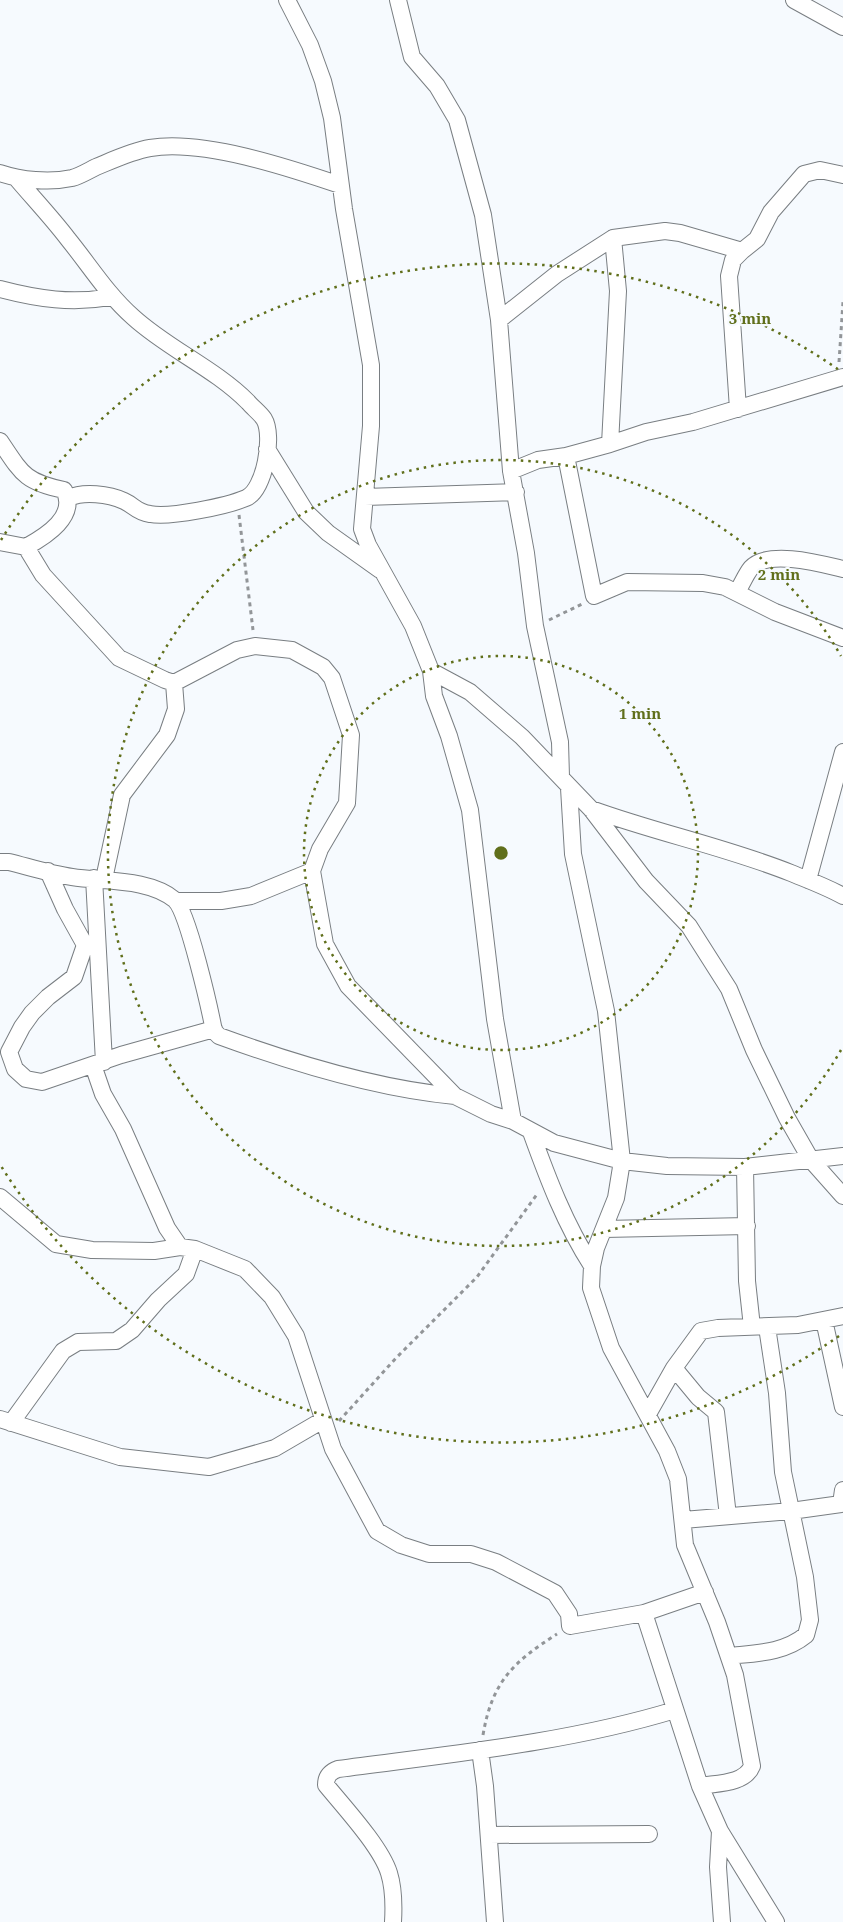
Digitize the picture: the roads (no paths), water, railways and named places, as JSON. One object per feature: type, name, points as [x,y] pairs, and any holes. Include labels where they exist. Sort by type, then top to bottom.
[{"type":"street","points":[[287,0],[310,45],[323,81],[332,118],[340,185],[370,365],[371,426],[362,530],[382,571],[414,626],[431,671],[434,696],[449,736],[470,810],[495,1019],[513,1121]]},
{"type":"street","points":[[398,0],[412,57],[437,86],[457,120],[483,215],[499,320],[510,471],[516,492],[535,626],[560,742],[573,854],[606,1011],[622,1161],[616,1198],[592,1266],[591,1288],[610,1348],[648,1414],[678,1479],[685,1545],[705,1592],[735,1675],[752,1766],[750,1772],[744,1777],[700,1786]]},
{"type":"street","points":[[794,0],[843,27]]},
{"type":"street","points":[[0,173],[17,178],[72,178],[122,156],[150,148],[182,146],[276,165],[340,185]]},
{"type":"street","points":[[738,409],[729,276],[733,260],[757,239],[772,212],[804,174],[820,170],[843,175]]},
{"type":"street","points":[[17,178],[69,239],[112,297],[135,319],[230,384],[264,419],[269,432],[267,449],[258,484],[248,497],[182,514],[152,515],[137,512],[124,501],[102,495],[68,498]]},
{"type":"street","points":[[499,320],[557,274],[613,238],[665,231],[680,233],[742,251]]},
{"type":"street","points":[[610,444],[618,291],[613,238]]},
{"type":"street","points":[[0,289],[50,301],[88,302],[112,297]]},
{"type":"street","points":[[510,471],[538,460],[566,456],[646,432],[738,409],[841,378]]},
{"type":"street","points":[[0,442],[15,463],[32,481],[64,490],[68,498],[68,511],[46,536],[26,547],[0,542]]},
{"type":"street","points":[[267,449],[306,512],[340,542],[382,571]]},
{"type":"street","points":[[566,456],[594,596],[627,582],[703,583],[725,587],[775,612],[843,638]]},
{"type":"street","points":[[365,497],[516,492]]},
{"type":"street","points":[[26,547],[43,575],[119,658],[157,676],[174,682],[237,650],[255,646],[292,650],[323,667],[332,678],[351,735],[347,803],[320,849],[312,872],[325,944],[348,986],[455,1096],[491,1114],[513,1121],[554,1143],[622,1161],[667,1166],[745,1167],[843,1156]]},
{"type":"street","points":[[737,592],[752,567],[767,560],[782,559],[811,562],[843,569]]},
{"type":"street","points":[[431,671],[470,692],[522,737],[591,809],[646,881],[689,926],[729,989],[754,1050],[811,1160],[843,1196]]},
{"type":"street","points":[[174,682],[176,709],[167,735],[122,795],[99,879],[99,1064],[102,1094],[123,1129],[167,1228],[187,1248],[245,1269],[272,1297],[296,1336],[333,1449],[378,1531],[401,1545],[429,1554],[471,1554],[496,1562],[555,1593],[569,1614],[570,1626],[644,1613],[705,1592]]},
{"type":"street","points":[[808,880],[840,772],[843,752]]},
{"type":"street","points":[[591,809],[626,822],[729,851],[808,880],[843,896]]},
{"type":"street","points":[[0,862],[9,862],[72,877],[132,884],[161,893],[176,901],[221,901],[251,896],[312,872]]},
{"type":"street","points":[[48,871],[65,909],[85,945],[74,977],[48,997],[32,1013],[7,1044],[15,1069],[26,1079],[42,1082],[214,1029]]},
{"type":"street","points":[[176,901],[193,944],[214,1029],[219,1036],[323,1068],[423,1093],[455,1096]]},
{"type":"street","points":[[531,1132],[548,1180],[572,1234],[592,1266]]},
{"type":"street","points":[[729,1656],[782,1650],[795,1644],[806,1635],[810,1620],[805,1577],[783,1472],[777,1392],[747,1281],[745,1167]]},
{"type":"street","points":[[0,1197],[56,1244],[92,1250],[154,1251],[187,1248]]},
{"type":"street","points":[[604,1229],[746,1226]]},
{"type":"street","points":[[187,1248],[186,1274],[158,1300],[132,1330],[116,1340],[78,1342],[63,1351],[5,1421],[120,1457],[209,1467],[275,1448],[325,1427]]},
{"type":"street","points":[[648,1414],[674,1368],[701,1331],[709,1328],[798,1325],[843,1316]]},
{"type":"street","points":[[824,1320],[843,1407]]},
{"type":"street","points":[[674,1368],[698,1397],[716,1412],[728,1516]]},
{"type":"street","points":[[683,1520],[791,1511],[842,1499]]},
{"type":"street","points":[[644,1613],[700,1786],[720,1831],[776,1922]]},
{"type":"street","points":[[393,1922],[394,1898],[388,1871],[374,1846],[326,1785],[326,1779],[331,1772],[338,1769],[480,1750],[631,1724],[676,1710]]},
{"type":"street","points":[[480,1750],[489,1835],[495,1922]]},
{"type":"street","points":[[720,1831],[718,1867],[722,1922]]},
{"type":"street","points":[[489,1835],[650,1834]]}]
